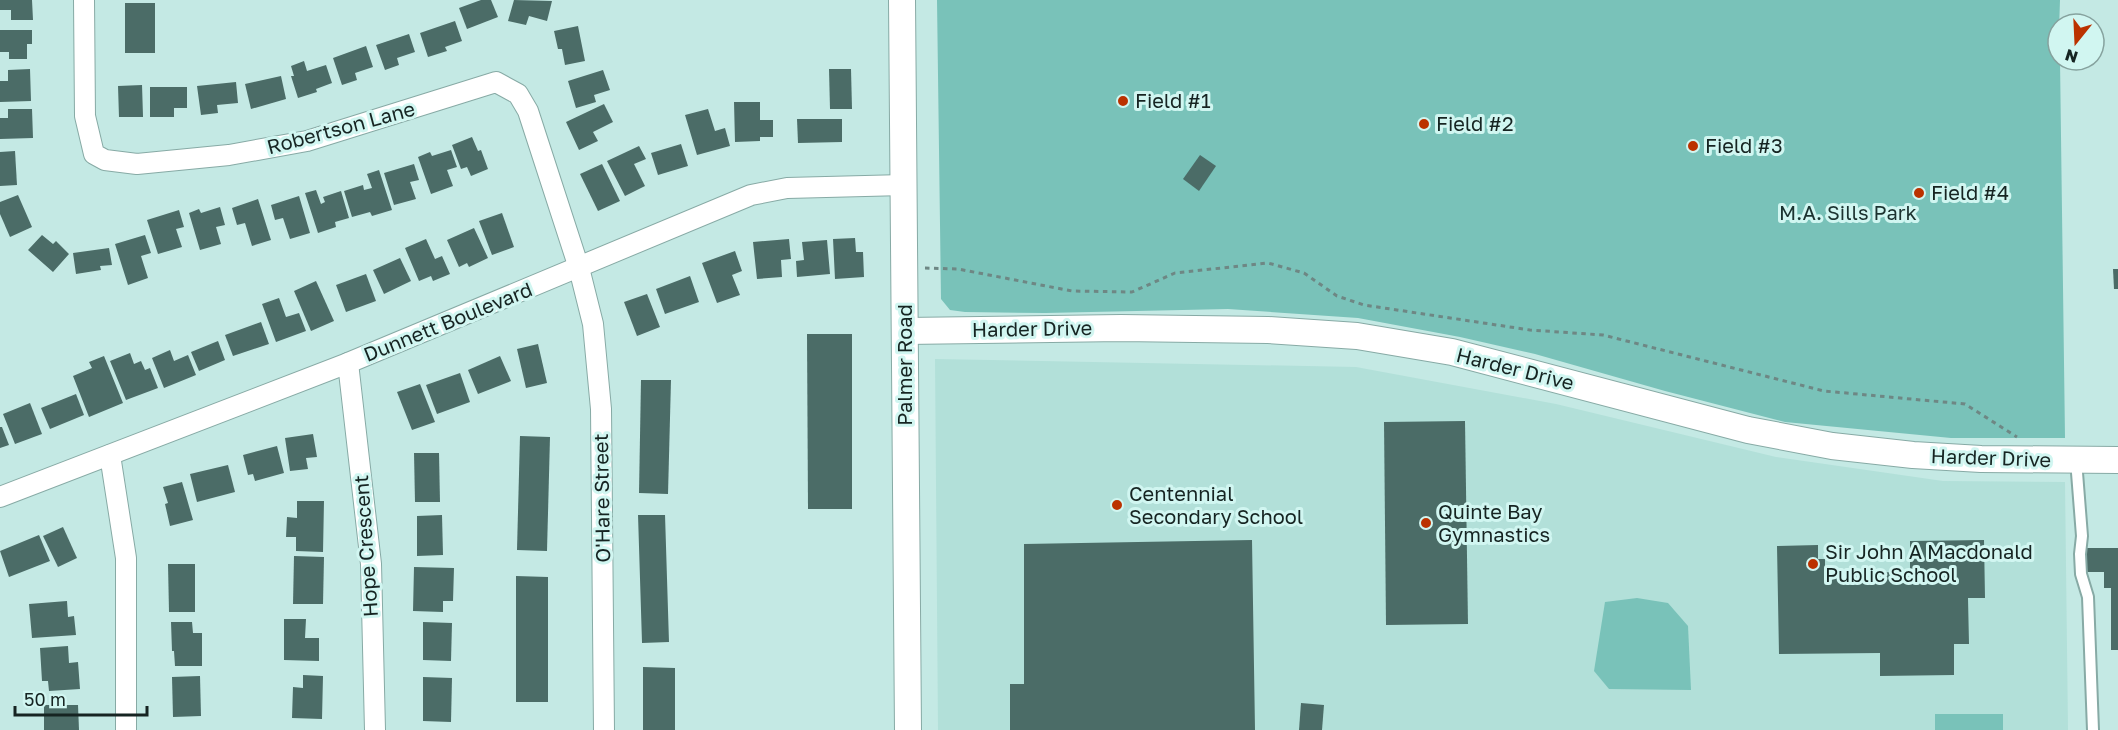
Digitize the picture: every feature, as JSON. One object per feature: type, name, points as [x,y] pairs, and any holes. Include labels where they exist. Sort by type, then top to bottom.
[{"type":"street","name":"Robertson Lane","points":[[84,0],[85,116],[94,154],[99,157],[105,160],[137,164],[230,155],[296,143],[496,82],[518,94],[528,111],[579,268]]},
{"type":"street","name":"Palmer Road","points":[[902,0],[908,730]]},
{"type":"street","name":"Dunnett Boulevard","points":[[0,497],[348,363],[752,195],[787,188],[904,185]]},
{"type":"street","name":"O'Hare Street","points":[[579,268],[593,324],[601,409],[604,730]]},
{"type":"street","name":"Harder Drive","points":[[905,331],[1121,328],[1268,330],[1357,336],[1452,352],[1748,430],[1832,446],[1913,455],[1981,459],[2118,460]]},
{"type":"street","name":"Hope Crescent","points":[[348,363],[371,564],[375,730]]},
{"type":"street","points":[[110,455],[126,558],[126,730]]},
{"type":"lane","points":[[2076,460],[2082,536],[2081,574],[2088,597],[2093,730]]},
{"type":"path","points":[[923,267],[958,269],[1072,291],[1132,292],[1175,273],[1268,263],[1304,273],[1337,296],[1364,305],[1530,330],[1604,335],[1824,391],[1965,404],[2025,443]]},
{"type":"shaded area","points":[[935,359],[1356,367],[1556,404],[1776,457],[1943,481],[2065,482],[2068,730],[938,730]]},
{"type":"green space","name":"M.A. Sills Park","points":[[937,0],[2060,0],[2060,12],[2046,12],[2046,72],[2060,72],[2065,438],[1951,438],[1785,422],[1535,354],[1358,318],[1228,309],[1045,313],[965,312],[950,310],[941,299]]},
{"type":"green space","points":[[1637,598],[1668,603],[1688,626],[1691,690],[1609,689],[1594,671],[1605,602]]},
{"type":"green space","points":[[1935,714],[2003,714],[2003,730],[1935,730]]},
{"type":"building","points":[[0,0],[32,0],[33,20],[11,20],[11,10],[0,10]]},
{"type":"building","points":[[481,0],[491,0],[498,17],[467,29],[459,8]]},
{"type":"building","points":[[514,0],[552,1],[547,21],[529,16],[526,25],[508,21]]},
{"type":"building","points":[[125,3],[155,3],[155,53],[125,53]]},
{"type":"building","points":[[455,21],[462,41],[445,47],[447,51],[428,57],[420,33]]},
{"type":"building","points":[[578,26],[585,61],[565,65],[562,49],[558,49],[554,31]]},
{"type":"building","points":[[0,30],[32,30],[32,44],[27,44],[27,59],[9,59],[9,52],[0,52]]},
{"type":"building","points":[[409,34],[415,52],[397,58],[399,65],[385,70],[376,45]]},
{"type":"building","points":[[366,46],[373,67],[355,73],[357,80],[342,85],[333,58]]},
{"type":"building","points":[[304,61],[307,71],[326,65],[332,83],[316,89],[317,92],[298,98],[291,76],[294,76],[291,66]]},
{"type":"building","points":[[30,69],[31,101],[0,102],[0,81],[8,81],[8,70]]},
{"type":"building","points":[[829,69],[851,69],[852,109],[830,109]]},
{"type":"building","points":[[603,70],[610,90],[594,95],[596,102],[576,108],[568,81]]},
{"type":"building","points":[[281,76],[286,99],[251,109],[245,84]]},
{"type":"building","points":[[236,82],[238,103],[217,105],[218,113],[201,115],[197,86]]},
{"type":"building","points":[[142,85],[143,117],[119,117],[118,86]]},
{"type":"building","points":[[150,87],[187,87],[187,108],[174,108],[174,117],[150,117]]},
{"type":"building","points":[[734,102],[760,102],[760,120],[773,120],[773,137],[760,137],[760,141],[735,142]]},
{"type":"building","points":[[604,104],[613,122],[593,132],[598,141],[579,150],[566,122]]},
{"type":"building","points":[[8,109],[32,109],[33,138],[0,139],[0,118],[8,118]]},
{"type":"building","points":[[708,109],[715,131],[725,128],[730,146],[697,155],[685,115]]},
{"type":"building","points":[[797,119],[842,119],[842,142],[798,143]]},
{"type":"building","points":[[472,137],[478,151],[481,150],[488,169],[471,176],[467,167],[461,169],[452,145]]},
{"type":"building","points":[[681,144],[688,166],[658,175],[651,153]]},
{"type":"building","points":[[639,146],[646,159],[634,164],[645,186],[625,196],[607,161]]},
{"type":"building","points":[[451,150],[457,167],[447,170],[453,186],[431,194],[418,157],[430,152],[432,156]]},
{"type":"building","points":[[15,151],[17,185],[0,186],[0,152]]},
{"type":"building","points":[[1200,155],[1216,166],[1199,191],[1183,179]]},
{"type":"building","points":[[414,164],[419,180],[410,182],[416,199],[394,205],[384,173]]},
{"type":"building","points":[[602,164],[620,201],[598,211],[580,174]]},
{"type":"building","points":[[379,170],[392,210],[372,216],[370,212],[352,217],[344,191],[363,185],[364,190],[372,188],[367,174]]},
{"type":"building","points":[[316,190],[321,204],[325,202],[323,197],[341,191],[349,218],[335,222],[336,227],[318,233],[305,193]]},
{"type":"building","points":[[18,195],[32,227],[10,237],[0,214],[0,202]]},
{"type":"building","points":[[299,196],[310,233],[290,239],[283,218],[275,220],[271,205]]},
{"type":"building","points":[[258,199],[271,240],[252,246],[245,223],[237,225],[232,208]]},
{"type":"building","points":[[220,207],[225,225],[216,227],[221,244],[200,250],[189,213],[199,209],[201,213]]},
{"type":"building","points":[[179,210],[184,227],[176,229],[182,247],[158,254],[147,220]]},
{"type":"building","points":[[502,213],[514,247],[492,255],[479,221]]},
{"type":"building","points":[[474,228],[488,258],[469,267],[467,263],[459,267],[447,240]]},
{"type":"building","points":[[42,235],[53,244],[56,241],[69,254],[53,272],[28,250]]},
{"type":"building","points":[[145,235],[151,253],[141,256],[148,278],[128,285],[115,244]]},
{"type":"building","points":[[855,238],[856,252],[863,252],[864,277],[835,279],[833,239]]},
{"type":"building","points":[[426,239],[435,259],[442,256],[450,274],[433,281],[431,276],[419,281],[405,248]]},
{"type":"building","points":[[789,239],[791,259],[781,260],[782,277],[757,279],[753,242]]},
{"type":"building","points":[[827,240],[830,274],[797,277],[796,261],[804,260],[802,242]]},
{"type":"building","points":[[109,248],[112,265],[100,266],[101,270],[76,274],[73,253]]},
{"type":"building","points":[[735,251],[742,271],[732,275],[740,295],[717,303],[702,263]]},
{"type":"building","points":[[400,258],[411,281],[384,294],[373,270]]},
{"type":"building","points":[[2113,269],[2118,269],[2118,289],[2114,289]]},
{"type":"building","points":[[366,274],[376,301],[346,312],[336,285]]},
{"type":"building","points":[[690,276],[699,302],[665,314],[656,289]]},
{"type":"building","points":[[316,281],[334,321],[311,331],[294,291]]},
{"type":"building","points":[[647,294],[660,327],[637,336],[624,302]]},
{"type":"building","points":[[279,298],[286,317],[299,313],[306,331],[276,342],[262,304]]},
{"type":"building","points":[[261,322],[269,344],[233,356],[225,335]]},
{"type":"building","points":[[807,334],[852,334],[852,509],[808,509]]},
{"type":"building","points":[[218,341],[225,360],[199,371],[191,352]]},
{"type":"building","points":[[538,344],[547,383],[526,388],[517,349]]},
{"type":"building","points":[[170,350],[174,361],[188,355],[196,375],[164,388],[152,358]]},
{"type":"building","points":[[130,353],[134,364],[141,361],[145,370],[150,368],[158,388],[126,400],[110,361]]},
{"type":"building","points":[[104,356],[123,403],[89,417],[73,376],[92,368],[89,362]]},
{"type":"building","points":[[500,356],[511,381],[478,394],[468,370]]},
{"type":"building","points":[[460,373],[470,402],[437,414],[426,385]]},
{"type":"building","points":[[641,380],[671,380],[668,494],[639,493]]},
{"type":"building","points":[[420,384],[435,422],[412,430],[397,392]]},
{"type":"building","points":[[76,394],[84,415],[50,429],[41,408]]},
{"type":"building","points":[[30,403],[42,434],[15,444],[3,414]]},
{"type":"building","name":"Quinte Bay Gymnastics","points":[[1465,421],[1468,624],[1386,625],[1384,422]]},
{"type":"building","points":[[0,427],[9,445],[0,448]]},
{"type":"building","points":[[313,434],[317,457],[306,458],[308,469],[290,471],[285,438]]},
{"type":"building","points":[[520,436],[550,437],[547,551],[517,550]]},
{"type":"building","points":[[277,446],[284,473],[255,481],[253,474],[248,475],[243,455]]},
{"type":"building","points":[[414,453],[439,453],[440,502],[415,502]]},
{"type":"building","points":[[228,465],[235,492],[197,502],[190,474]]},
{"type":"building","points":[[182,482],[193,520],[170,526],[165,504],[168,503],[163,487]]},
{"type":"building","points":[[297,501],[324,501],[323,552],[296,551],[296,537],[286,537],[287,517],[297,518]]},
{"type":"building","points":[[442,515],[443,555],[417,556],[417,516]]},
{"type":"building","points":[[638,515],[665,515],[669,642],[642,643]]},
{"type":"building","points":[[63,527],[77,558],[58,567],[43,536]]},
{"type":"building","points":[[39,535],[50,561],[9,577],[0,551]]},
{"type":"building","points":[[1252,540],[1255,730],[1010,730],[1010,684],[1024,684],[1024,544]]},
{"type":"building","points":[[1984,540],[1985,598],[1968,598],[1969,644],[1954,644],[1954,675],[1880,676],[1880,653],[1779,654],[1777,546],[1818,545],[1818,559],[1825,559],[1825,573],[1910,572],[1910,541]]},
{"type":"building","points":[[2084,548],[2118,548],[2118,650],[2111,650],[2111,588],[2104,588],[2104,572],[2084,572]]},
{"type":"building","points":[[294,556],[324,557],[323,604],[293,604]]},
{"type":"building","points":[[168,564],[195,564],[195,612],[169,612]]},
{"type":"building","points":[[414,567],[454,568],[453,601],[443,601],[443,612],[413,611]]},
{"type":"building","points":[[516,576],[548,577],[548,702],[516,702]]},
{"type":"building","points":[[67,601],[68,617],[74,616],[76,635],[32,638],[29,604]]},
{"type":"building","points":[[284,619],[306,619],[305,638],[319,638],[319,661],[284,660]]},
{"type":"building","points":[[171,622],[192,622],[193,633],[202,633],[202,666],[175,666]]},
{"type":"building","points":[[423,622],[452,623],[451,661],[423,660]]},
{"type":"building","points":[[68,646],[69,663],[78,662],[80,689],[49,691],[48,681],[42,681],[40,648]]},
{"type":"building","points":[[643,667],[675,668],[675,730],[643,730]]},
{"type":"building","points":[[303,675],[323,676],[322,719],[292,718],[293,687],[303,688]]},
{"type":"building","points":[[200,676],[201,716],[173,717],[172,677]]},
{"type":"building","points":[[423,677],[452,678],[451,722],[423,721]]},
{"type":"building","points":[[1301,703],[1324,705],[1322,730],[1299,730]]},
{"type":"building","points":[[44,705],[78,705],[79,730],[44,730]]},
{"type":"place","name":"Field #1","points":[[1123,101]]},
{"type":"place","name":"Field #2","points":[[1424,124]]},
{"type":"place","name":"Field #3","points":[[1693,146]]},
{"type":"place","name":"Field #4","points":[[1919,193]]},
{"type":"place","name":"Centennial Secondary School","points":[[1117,505]]},
{"type":"place","name":"Quinte Bay Gymnastics","points":[[1426,523]]},
{"type":"place","name":"Sir John A Macdonald Public School","points":[[1813,564]]}]
